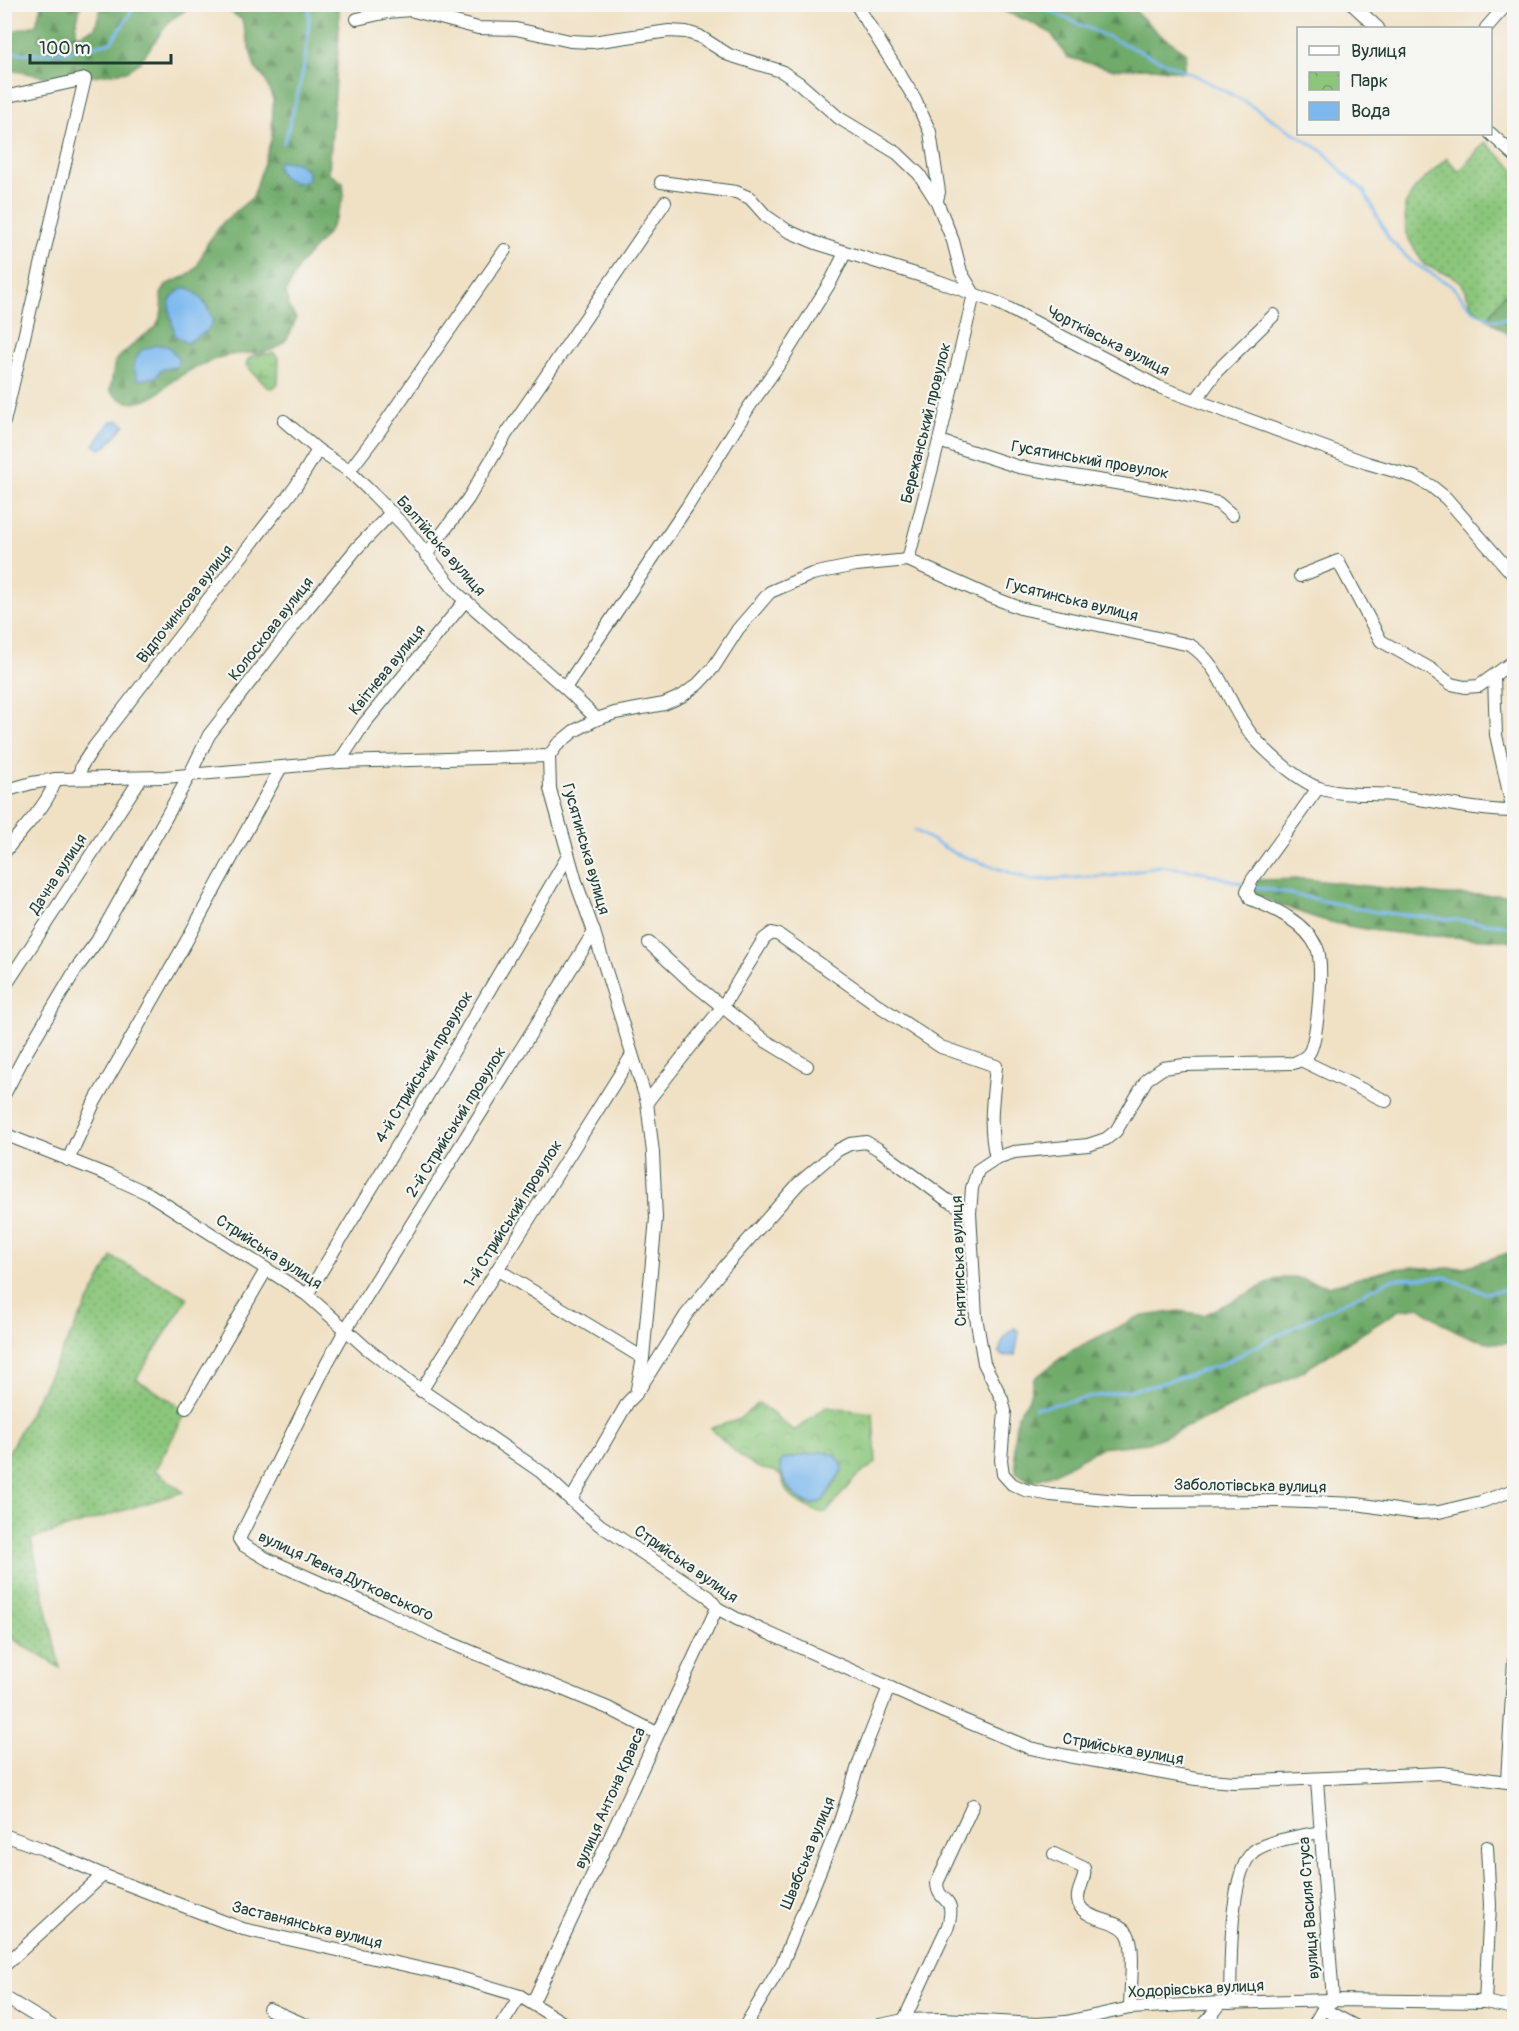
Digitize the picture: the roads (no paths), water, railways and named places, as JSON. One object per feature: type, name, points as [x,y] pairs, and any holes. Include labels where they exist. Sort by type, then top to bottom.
[{"type":"street","points":[[856,4],[915,99],[930,132],[939,192],[937,202]]},
{"type":"street","points":[[1352,4],[1377,27]]},
{"type":"street","points":[[1487,27],[1508,4],[1515,12]]},
{"type":"street","points":[[357,19],[410,10],[478,28],[516,29],[581,42],[646,36],[669,31],[699,36],[729,55],[781,71],[800,83],[839,118],[897,153],[919,174],[937,202],[953,241],[961,273],[974,294]]},
{"type":"street","points":[[4,97],[85,79],[5,404],[4,422]]},
{"type":"street","points":[[1492,134],[1514,154]]},
{"type":"street","name":"Чортківська вулиця","points":[[662,182],[736,192],[750,198],[766,216],[788,231],[845,253],[938,280],[998,303],[1159,387],[1367,463],[1415,477],[1446,498],[1515,576]]},
{"type":"street","points":[[426,555],[468,499],[507,433],[665,202]]},
{"type":"street","points":[[349,471],[505,250]]},
{"type":"street","points":[[566,688],[782,360],[845,253]]},
{"type":"street","name":"Бережанський провулок","points":[[908,560],[974,294]]},
{"type":"street","points":[[1196,400],[1217,371],[1274,315]]},
{"type":"street","name":"Балтійська вулиця","points":[[284,421],[318,450],[349,471],[392,512],[441,575],[465,601],[566,688],[597,719]]},
{"type":"street","name":"Гусятинський провулок","points":[[939,441],[1019,467],[1166,491],[1218,503],[1232,515]]},
{"type":"street","name":"Відпочинкова вулиця","points":[[78,778],[82,765],[94,747],[296,486],[318,450]]},
{"type":"street","name":"Колоскова вулиця","points":[[4,1095],[70,978],[97,941],[189,776],[209,735],[357,548],[392,512]]},
{"type":"street","name":"Гусятинська вулиця","points":[[636,1394],[643,1358],[656,1218],[654,1153],[647,1102],[568,856],[550,789],[549,756],[574,731],[597,719],[615,713],[664,704],[682,696],[698,684],[713,668],[738,629],[770,592],[812,574],[839,567],[908,560],[1020,608],[1190,645],[1202,653],[1218,676],[1246,728],[1273,757],[1318,788],[1389,795],[1489,810],[1514,811]]},
{"type":"street","points":[[1300,576],[1338,561],[1381,642],[1431,669],[1451,684],[1465,687],[1479,686],[1515,661]]},
{"type":"street","name":"Квітнева вулиця","points":[[339,762],[364,724],[465,601]]},
{"type":"street","points":[[1494,677],[1496,735],[1514,811]]},
{"type":"street","points":[[4,791],[56,779],[189,776],[339,762],[549,756]]},
{"type":"street","points":[[68,1160],[94,1103],[186,942],[280,769]]},
{"type":"street","name":"Дачна вулиця","points":[[4,988],[141,778]]},
{"type":"street","points":[[4,853],[30,823],[51,792],[56,779]]},
{"type":"street","points":[[647,1102],[723,1006],[764,939],[772,933],[779,934],[941,1047],[996,1066],[991,1136],[996,1158],[1014,1152],[1088,1145],[1106,1140],[1116,1131],[1147,1079],[1163,1068],[1184,1065],[1294,1063],[1301,1060],[1309,1053],[1316,1038],[1321,961],[1317,948],[1306,931],[1294,921],[1251,899],[1249,886],[1318,788]]},
{"type":"street","name":"4-й Стрийський провулок","points":[[307,1294],[426,1098],[568,856]]},
{"type":"street","name":"2-й Стрийський провулок","points":[[346,1329],[594,933]]},
{"type":"street","points":[[650,943],[689,980],[764,1040],[807,1066]]},
{"type":"street","name":"1-й Стрийський провулок","points":[[422,1391],[632,1055]]},
{"type":"street","points":[[1301,1060],[1386,1101]]},
{"type":"street","name":"Стрийська вулиця","points":[[4,1134],[149,1194],[307,1294],[365,1347],[422,1391],[541,1472],[600,1525],[709,1597],[717,1608],[747,1624],[944,1713],[1030,1748],[1215,1780],[1234,1782],[1317,1780],[1442,1773],[1511,1782]]},
{"type":"street","points":[[571,1500],[628,1402],[636,1394],[686,1315],[726,1265],[799,1183],[838,1150],[850,1144],[866,1142],[947,1200],[970,1213]]},
{"type":"street","name":"Снятинська вулиця","points":[[996,1158],[978,1170],[972,1188],[970,1213],[976,1317],[981,1350],[984,1363],[1002,1399],[1005,1411],[1001,1460]]},
{"type":"street","points":[[186,1408],[266,1270]]},
{"type":"street","points":[[498,1270],[643,1358]]},
{"type":"street","name":"вулиця Левка Дутковського","points":[[346,1329],[241,1533],[239,1539],[243,1545],[436,1637],[608,1708],[657,1733]]},
{"type":"street","name":"Заболотівська вулиця","points":[[1001,1460],[1002,1474],[1012,1484],[1025,1490],[1051,1496],[1130,1502],[1357,1504],[1416,1513],[1438,1512],[1482,1502],[1515,1490]]},
{"type":"street","name":"вулиця Антона Кравса","points":[[533,2002],[717,1608]]},
{"type":"street","points":[[1511,1782],[1515,1660]]},
{"type":"street","name":"Швабська вулиця","points":[[745,2026],[782,1964],[840,1821],[860,1760],[889,1687]]},
{"type":"street","name":"вулиця Василя Стуса","points":[[1313,2026],[1323,2009],[1333,2000],[1317,1780]]},
{"type":"street","points":[[904,2020],[948,1926],[952,1909],[950,1903],[937,1889],[937,1883],[973,1805]]},
{"type":"street","points":[[1203,2026],[1226,2003],[1234,1899],[1244,1864],[1250,1855],[1264,1846],[1320,1832]]},
{"type":"street","name":"Заставнянська вулиця","points":[[4,1835],[243,1929],[450,1975],[520,1996],[533,2002],[568,2026]]},
{"type":"street","points":[[1485,2002],[1490,1905],[1487,1847]]},
{"type":"street","points":[[1054,1854],[1084,1868],[1084,1879],[1078,1893],[1081,1907],[1087,1913],[1116,1924],[1129,1936],[1131,1947],[1130,2008]]},
{"type":"street","points":[[4,1966],[103,1875]]},
{"type":"street","points":[[501,2026],[520,1996]]},
{"type":"street","points":[[4,1997],[52,2026]]},
{"type":"street","name":"Ходорівська вулиця","points":[[874,2026],[904,2020],[943,2019],[1037,2024],[1066,2022],[1130,2008],[1226,2003],[1333,2000],[1485,2002],[1515,2008]]},
{"type":"street","points":[[269,2009],[308,2026]]},
{"type":"street","points":[[1323,2009],[1355,2026]]},
{"type":"water","points":[[279,161],[299,164],[306,169],[308,179],[301,183],[286,179],[278,170]]},
{"type":"water","points":[[186,287],[196,293],[203,302],[213,322],[207,331],[187,343],[175,335],[169,306],[173,296]]},
{"type":"water","points":[[156,345],[168,346],[178,358],[178,366],[161,370],[156,377],[138,380],[133,365],[141,350]]},
{"type":"water","points":[[118,420],[125,425],[107,446],[100,449],[94,445],[110,422]]},
{"type":"water","points":[[1015,1328],[1019,1333],[1015,1355],[1002,1356],[999,1352],[1003,1341]]},
{"type":"water","points":[[821,1452],[835,1455],[842,1463],[842,1471],[823,1501],[813,1505],[800,1499],[790,1490],[780,1464],[783,1459]]},
{"type":"waterway","points":[[4,52],[58,53],[111,42],[129,16],[134,4]]},
{"type":"waterway","points":[[284,143],[305,58],[309,4]]},
{"type":"waterway","points":[[1034,4],[1200,78],[1242,100],[1297,135]]},
{"type":"waterway","points":[[1297,135],[1324,152],[1364,191],[1389,239],[1412,262],[1452,286],[1474,311],[1494,320],[1514,317]]},
{"type":"waterway","points":[[915,830],[954,853],[1031,880],[1112,876],[1160,866],[1199,871],[1247,885]]},
{"type":"waterway","points":[[1253,886],[1376,912],[1514,926]]},
{"type":"waterway","points":[[1034,1408],[1156,1385],[1220,1365],[1392,1279],[1445,1277],[1485,1293],[1514,1288]]}]
